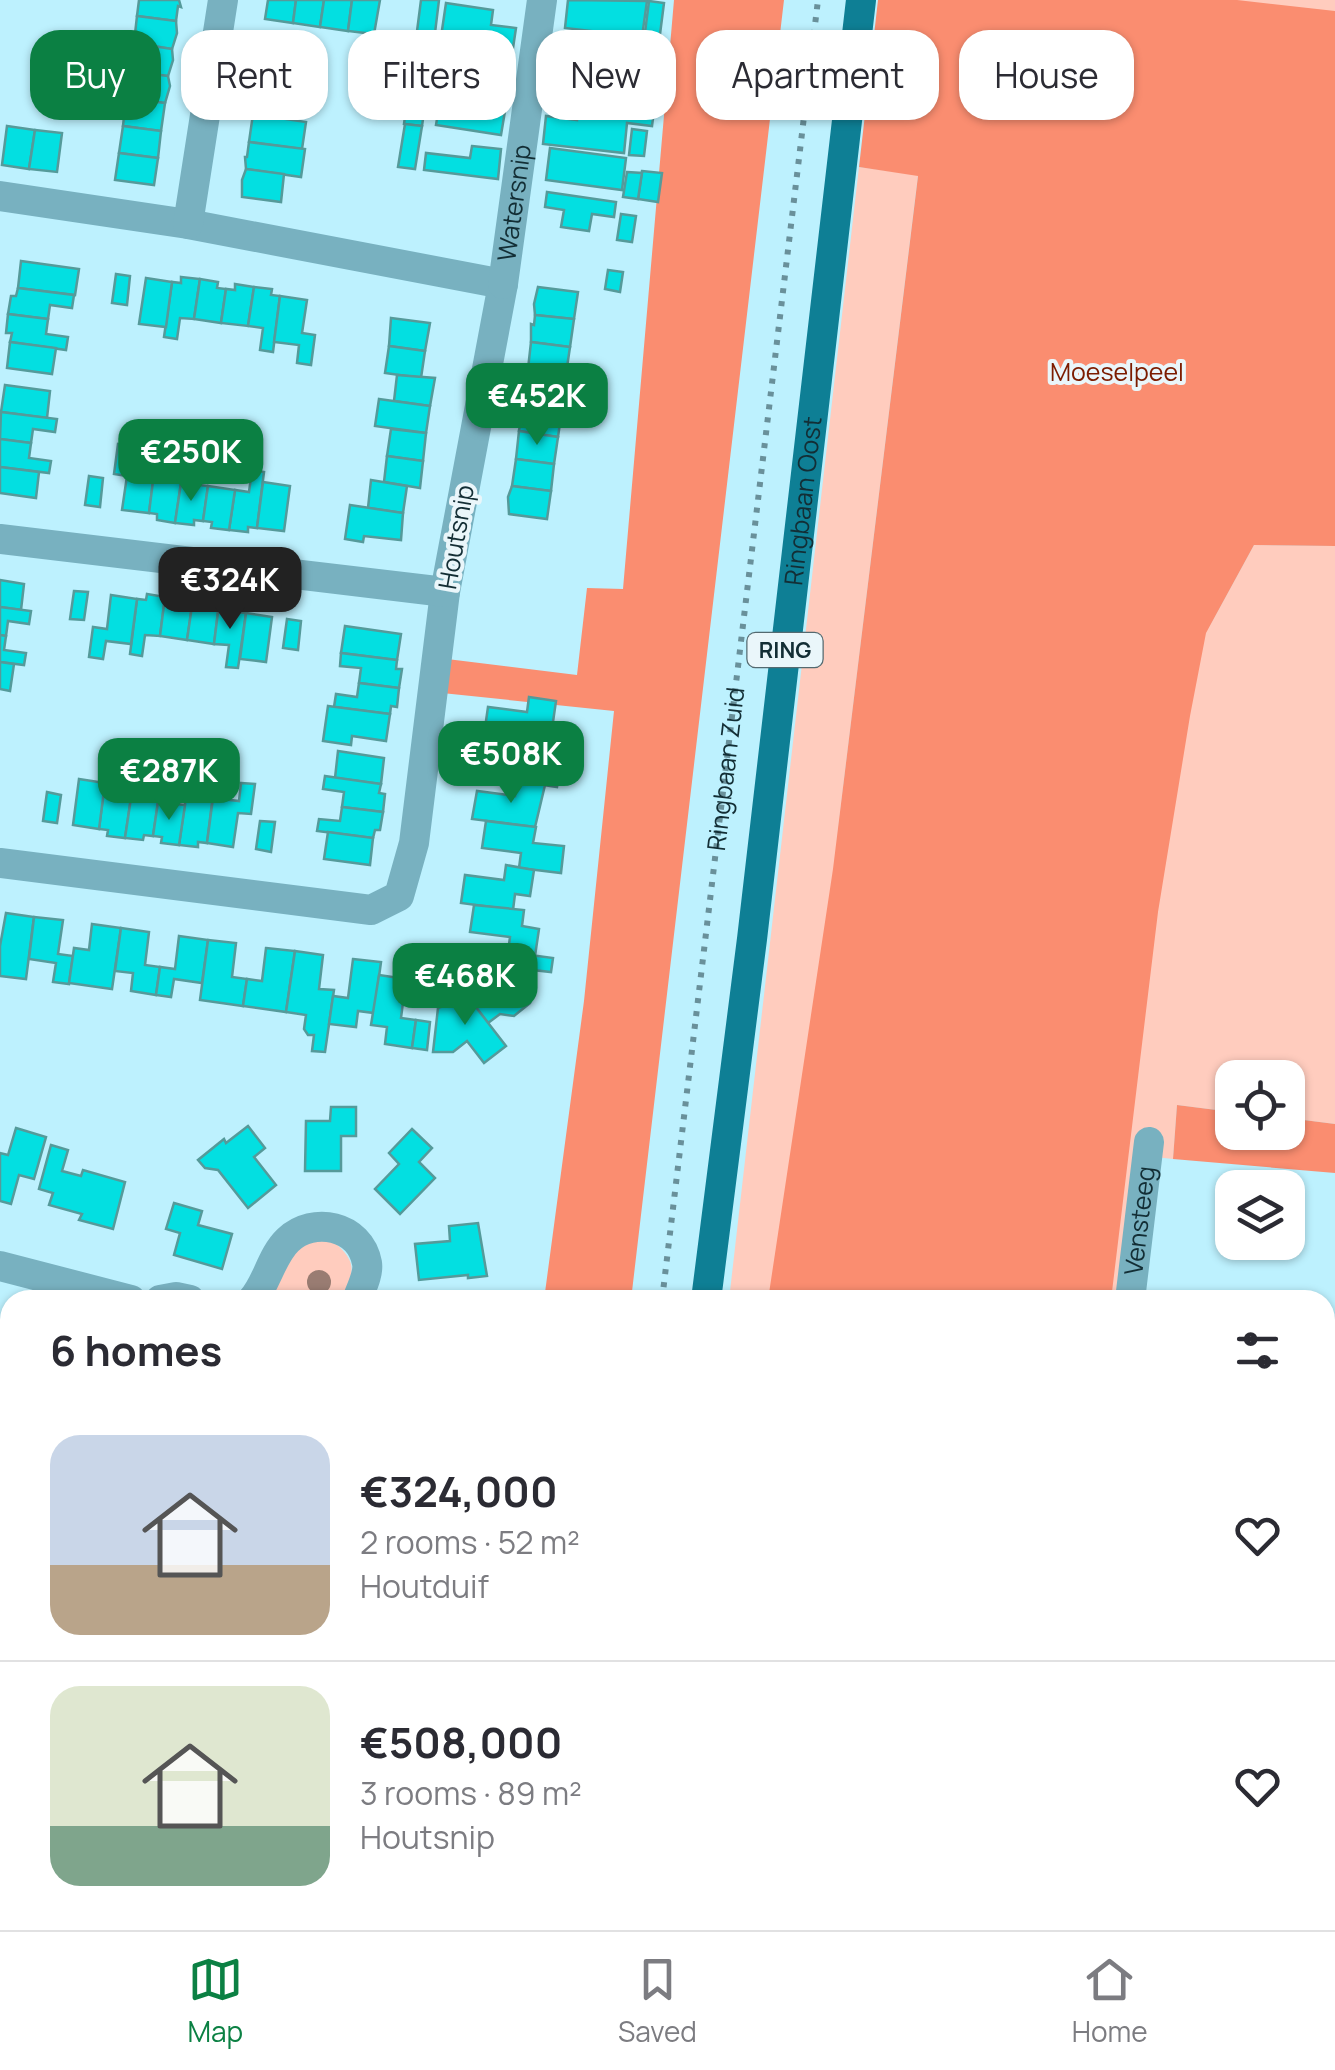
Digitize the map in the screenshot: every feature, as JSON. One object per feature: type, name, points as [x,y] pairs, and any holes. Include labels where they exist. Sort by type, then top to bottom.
[{"type":"main road","name":"Ringbaan Oost","points":[[707,1290],[750,958],[861,0]]},
{"type":"street","points":[[188,224],[222,0]]},
{"type":"street","name":"Watersnip","points":[[503,284],[542,0]]},
{"type":"street","points":[[0,196],[188,224],[503,284]]},
{"type":"street","name":"Houtsnip","points":[[0,863],[372,910],[398,896],[414,842],[446,592],[503,284]]},
{"type":"street","points":[[0,539],[446,592]]},
{"type":"street","name":"Vensteeg","points":[[1131,1290],[1149,1142]]},
{"type":"street","points":[[258,1290],[284,1243],[305,1227],[340,1228],[362,1246],[368,1267],[360,1290]]},
{"type":"street","points":[[0,1266],[86,1290]]},
{"type":"path","name":"Ringbaan Zuid","points":[[663,1290],[818,0]]},
{"type":"green space","points":[[674,0],[784,0],[780,30],[696,30],[696,120],[770,120],[632,1290],[545,1290],[584,1001],[614,711],[442,693],[447,659],[577,675],[587,588],[623,589],[664,120],[676,120],[676,30],[671,30]]},
{"type":"green space","name":"Moeselpeel","points":[[878,0],[1237,0],[1335,11],[1335,546],[1254,545],[1206,633],[1158,912],[1112,1290],[770,1290],[833,869],[918,176],[859,167],[864,120],[939,120],[939,30],[875,30]]},
{"type":"green space","name":"Moeselpeel","points":[[937,0],[1335,0],[1335,541],[1253,542],[1207,631],[1254,545],[1335,546],[1335,1124],[1305,1120],[1305,1060],[1215,1060],[1215,1110],[1177,1105],[1173,1159],[1137,1155],[1123,1290],[730,1290],[859,167],[918,175],[836,845],[916,227],[926,120],[939,120],[939,30],[934,30]]},
{"type":"green space","points":[[1177,1105],[1215,1110],[1215,1150],[1305,1150],[1305,1120],[1335,1124],[1335,1173],[1173,1159]]},
{"type":"green space","points":[[332,1240],[347,1255],[351,1267],[347,1290],[274,1290],[296,1250],[307,1241]]},
{"type":"building","points":[[139,0],[179,0],[181,7],[178,6],[176,21],[137,16]]},
{"type":"building","points":[[268,0],[296,0],[293,23],[265,19]]},
{"type":"building","points":[[296,0],[324,0],[320,27],[293,23]]},
{"type":"building","points":[[324,0],[352,0],[348,31],[320,27]]},
{"type":"building","points":[[352,0],[380,0],[375,30],[348,30]]},
{"type":"building","points":[[421,0],[439,0],[435,30],[417,30]]},
{"type":"building","points":[[568,0],[647,1],[643,30],[565,28]]},
{"type":"building","points":[[649,1],[664,3],[661,30],[645,30]]},
{"type":"building","points":[[446,3],[493,10],[491,25],[516,28],[516,30],[442,30]]},
{"type":"building","points":[[137,16],[176,21],[177,33],[172,49],[161,47],[161,30],[135,30]]},
{"type":"building","points":[[161,47],[172,49],[168,76],[161,75]]},
{"type":"building","points":[[161,75],[168,76],[170,86],[165,103],[161,102]]},
{"type":"building","points":[[161,102],[165,103],[161,131],[123,126],[124,120],[161,120]]},
{"type":"building","points":[[252,120],[306,122],[302,149],[249,142]]},
{"type":"building","points":[[405,120],[423,120],[422,126],[404,124]]},
{"type":"building","points":[[437,120],[504,120],[501,135],[436,125]]},
{"type":"building","points":[[546,120],[653,120],[652,126],[627,123],[624,153],[543,144]]},
{"type":"building","points":[[405,124],[422,126],[415,169],[398,167]]},
{"type":"building","points":[[7,126],[35,130],[29,169],[2,165]]},
{"type":"building","points":[[123,126],[161,131],[158,158],[119,153]]},
{"type":"building","points":[[632,129],[647,131],[644,156],[629,155]]},
{"type":"building","points":[[35,130],[62,133],[57,172],[29,169]]},
{"type":"building","points":[[249,142],[305,149],[301,177],[246,169]]},
{"type":"building","points":[[472,146],[501,149],[498,179],[424,170],[426,153],[470,158]]},
{"type":"building","points":[[550,148],[626,158],[622,190],[546,180]]},
{"type":"building","points":[[119,153],[158,158],[154,185],[115,180]]},
{"type":"building","points":[[246,169],[284,174],[281,202],[242,197]]},
{"type":"building","points":[[642,171],[662,173],[658,202],[638,199]]},
{"type":"building","points":[[627,172],[642,173],[638,199],[623,197]]},
{"type":"building","points":[[547,192],[616,202],[614,217],[592,214],[589,231],[561,227],[564,210],[545,207]]},
{"type":"building","points":[[621,214],[636,216],[632,242],[617,240]]},
{"type":"building","points":[[21,261],[79,269],[75,295],[18,288]]},
{"type":"building","points":[[608,270],[623,272],[620,292],[605,289]]},
{"type":"building","points":[[116,274],[130,276],[127,305],[112,303]]},
{"type":"building","points":[[181,277],[200,279],[194,319],[180,318],[177,339],[164,337],[172,282],[181,283]]},
{"type":"building","points":[[146,278],[172,282],[166,327],[139,324]]},
{"type":"building","points":[[200,279],[218,282],[217,288],[226,289],[221,323],[194,319]]},
{"type":"building","points":[[235,284],[254,287],[248,326],[221,323],[226,289],[235,290]]},
{"type":"building","points":[[254,287],[272,289],[271,295],[280,296],[273,352],[260,350],[263,328],[248,326]]},
{"type":"building","points":[[538,287],[578,292],[574,319],[535,315]]},
{"type":"building","points":[[18,288],[74,295],[72,308],[50,305],[48,319],[8,314],[11,296],[16,296]]},
{"type":"building","points":[[280,296],[307,300],[302,333],[315,335],[311,365],[297,363],[299,345],[274,342]]},
{"type":"building","points":[[8,314],[48,319],[46,334],[68,337],[66,350],[10,342],[12,333],[6,333]]},
{"type":"building","points":[[535,315],[574,319],[570,347],[531,342]]},
{"type":"building","points":[[391,318],[430,323],[425,351],[389,346]]},
{"type":"building","points":[[10,342],[56,348],[52,374],[7,368]]},
{"type":"building","points":[[531,342],[570,347],[566,374],[528,369]]},
{"type":"building","points":[[389,346],[425,351],[421,378],[385,373]]},
{"type":"building","points":[[528,369],[566,374],[563,402],[524,397]]},
{"type":"building","points":[[397,375],[435,378],[430,406],[394,401]]},
{"type":"building","points":[[5,385],[50,391],[47,418],[1,412]]},
{"type":"building","points":[[379,399],[430,406],[426,433],[375,426]]},
{"type":"building","points":[[523,404],[562,409],[558,437],[519,431]]},
{"type":"building","points":[[1,412],[57,419],[55,432],[33,429],[31,443],[0,439]]},
{"type":"building","points":[[391,429],[426,433],[423,461],[387,456]]},
{"type":"building","points":[[519,431],[558,437],[554,464],[516,459]]},
{"type":"building","points":[[0,439],[31,443],[29,458],[51,461],[49,473],[0,467]]},
{"type":"building","points":[[118,444],[157,452],[149,513],[122,510],[127,476],[114,474]]},
{"type":"building","points":[[387,456],[423,461],[420,488],[384,482]]},
{"type":"building","points":[[156,457],[169,459],[166,481],[181,483],[175,523],[157,520],[157,514],[149,513]]},
{"type":"building","points":[[516,459],[554,464],[551,491],[512,486]]},
{"type":"building","points":[[0,467],[39,472],[36,498],[0,493]]},
{"type":"building","points":[[252,470],[264,472],[257,528],[248,527],[248,532],[229,530],[235,490],[249,492]]},
{"type":"building","points":[[89,476],[103,478],[100,507],[85,505]]},
{"type":"building","points":[[371,480],[407,486],[403,513],[368,508]]},
{"type":"building","points":[[263,482],[290,486],[284,531],[257,528]]},
{"type":"building","points":[[181,483],[208,486],[203,521],[194,520],[194,525],[175,523]]},
{"type":"building","points":[[208,486],[235,490],[229,530],[211,528],[212,522],[203,521]]},
{"type":"building","points":[[512,486],[551,491],[547,519],[509,514]]},
{"type":"building","points":[[350,505],[403,513],[401,540],[364,536],[363,542],[345,539]]},
{"type":"building","points":[[0,580],[24,584],[21,610],[0,607]]},
{"type":"building","points":[[74,591],[88,592],[84,620],[70,619]]},
{"type":"building","points":[[147,594],[165,597],[160,636],[145,635],[142,656],[130,654],[137,599],[146,600]]},
{"type":"building","points":[[111,595],[137,599],[131,644],[106,641],[103,659],[89,657],[93,627],[107,629]]},
{"type":"building","points":[[165,597],[184,599],[183,605],[192,606],[187,640],[160,636]]},
{"type":"building","points":[[201,601],[219,604],[214,644],[187,640],[192,606],[200,607]]},
{"type":"building","points":[[219,604],[238,607],[237,612],[246,613],[238,668],[226,667],[229,645],[214,644]]},
{"type":"building","points":[[0,607],[31,611],[29,624],[8,621],[6,636],[0,635]]},
{"type":"building","points":[[246,613],[272,617],[266,662],[240,659]]},
{"type":"building","points":[[287,619],[301,621],[298,650],[283,648]]},
{"type":"building","points":[[345,626],[401,634],[397,660],[341,653]]},
{"type":"building","points":[[0,635],[6,636],[4,650],[26,653],[24,665],[0,662]]},
{"type":"building","points":[[341,653],[397,660],[396,669],[402,669],[399,688],[359,683],[361,668],[340,666]]},
{"type":"building","points":[[0,662],[14,664],[10,691],[0,689]]},
{"type":"building","points":[[359,683],[399,688],[397,707],[391,706],[390,714],[334,707],[336,694],[357,697]]},
{"type":"building","points":[[529,697],[556,701],[550,743],[484,735],[488,707],[527,712]]},
{"type":"building","points":[[328,706],[390,714],[386,741],[352,736],[351,745],[323,741]]},
{"type":"building","points":[[497,737],[547,742],[545,758],[561,761],[557,787],[530,783],[532,769],[493,764]]},
{"type":"building","points":[[338,751],[384,758],[381,784],[335,778]]},
{"type":"building","points":[[106,773],[119,774],[116,796],[131,798],[125,838],[107,836],[108,830],[99,829]]},
{"type":"building","points":[[325,776],[381,784],[379,793],[385,794],[383,812],[342,807],[344,792],[323,789]]},
{"type":"building","points":[[79,779],[105,783],[99,829],[73,825]]},
{"type":"building","points":[[517,781],[545,785],[535,827],[472,819],[477,791],[515,796]]},
{"type":"building","points":[[188,783],[214,787],[207,843],[198,842],[198,847],[179,845]]},
{"type":"building","points":[[241,783],[255,784],[251,814],[238,813],[233,847],[207,843],[213,798],[239,801]]},
{"type":"building","points":[[47,792],[61,795],[57,823],[43,821]]},
{"type":"building","points":[[131,798],[158,802],[153,836],[144,835],[143,840],[125,838]]},
{"type":"building","points":[[158,802],[185,805],[179,845],[161,843],[162,837],[153,836]]},
{"type":"building","points":[[342,807],[383,812],[380,830],[375,830],[373,838],[317,831],[319,819],[340,821]]},
{"type":"building","points":[[260,821],[275,822],[271,852],[256,849]]},
{"type":"building","points":[[486,821],[536,827],[533,843],[564,846],[561,873],[519,868],[521,853],[482,848]]},
{"type":"building","points":[[328,832],[373,838],[370,865],[324,859]]},
{"type":"building","points":[[506,865],[534,870],[530,896],[515,894],[513,910],[461,903],[465,875],[504,880]]},
{"type":"building","points":[[474,905],[524,910],[522,926],[539,929],[535,956],[508,952],[510,937],[470,932]]},
{"type":"building","points":[[6,913],[34,917],[26,979],[0,976]]},
{"type":"building","points":[[34,917],[63,920],[58,954],[73,956],[69,984],[53,982],[56,963],[29,959]]},
{"type":"building","points":[[92,924],[121,928],[112,989],[69,983],[74,948],[89,950]]},
{"type":"building","points":[[121,928],[149,932],[145,965],[160,967],[156,995],[131,991],[133,973],[115,971]]},
{"type":"building","points":[[179,936],[208,940],[202,983],[174,979],[171,997],[156,995],[160,967],[175,969]]},
{"type":"building","points":[[208,940],[236,943],[232,977],[247,979],[243,1006],[200,1000]]},
{"type":"building","points":[[266,948],[295,951],[286,1012],[243,1006],[247,979],[262,981]]},
{"type":"building","points":[[295,951],[323,955],[319,989],[334,990],[325,1052],[312,1051],[314,1035],[308,1035],[304,1029],[306,1015],[286,1012]]},
{"type":"building","points":[[508,952],[553,958],[551,972],[506,967]]},
{"type":"building","points":[[353,959],[381,962],[374,1013],[358,1011],[356,1027],[329,1024],[333,996],[348,998]]},
{"type":"building","points":[[479,966],[503,997],[512,990],[513,978],[533,981],[530,1003],[514,1016],[500,1014],[488,1023],[457,983]]},
{"type":"building","points":[[379,975],[406,979],[401,1018],[416,1020],[412,1048],[385,1044],[387,1027],[371,1025]]},
{"type":"building","points":[[458,984],[506,1046],[484,1063],[467,1041],[453,1052],[433,1052],[438,1008],[451,1003],[446,993]]},
{"type":"building","points":[[416,1020],[430,1022],[427,1050],[412,1048]]},
{"type":"building","points":[[331,1107],[356,1107],[356,1136],[341,1136],[341,1171],[305,1171],[306,1121],[330,1121]]},
{"type":"building","points":[[248,1126],[265,1148],[254,1157],[276,1185],[248,1208],[218,1170],[205,1168],[198,1160]]},
{"type":"building","points":[[16,1128],[46,1137],[34,1179],[19,1175],[11,1204],[0,1201],[0,1153],[8,1155]]},
{"type":"building","points":[[412,1129],[432,1148],[419,1162],[435,1178],[400,1214],[375,1189],[399,1164],[389,1153]]},
{"type":"building","points":[[51,1145],[68,1150],[62,1171],[81,1176],[83,1170],[125,1182],[113,1229],[79,1220],[82,1214],[49,1205],[53,1193],[39,1189]]},
{"type":"building","points":[[174,1203],[202,1211],[198,1225],[232,1234],[222,1269],[174,1255],[180,1233],[166,1229]]},
{"type":"building","points":[[478,1223],[487,1276],[419,1280],[415,1244],[450,1241],[449,1226]]}]
